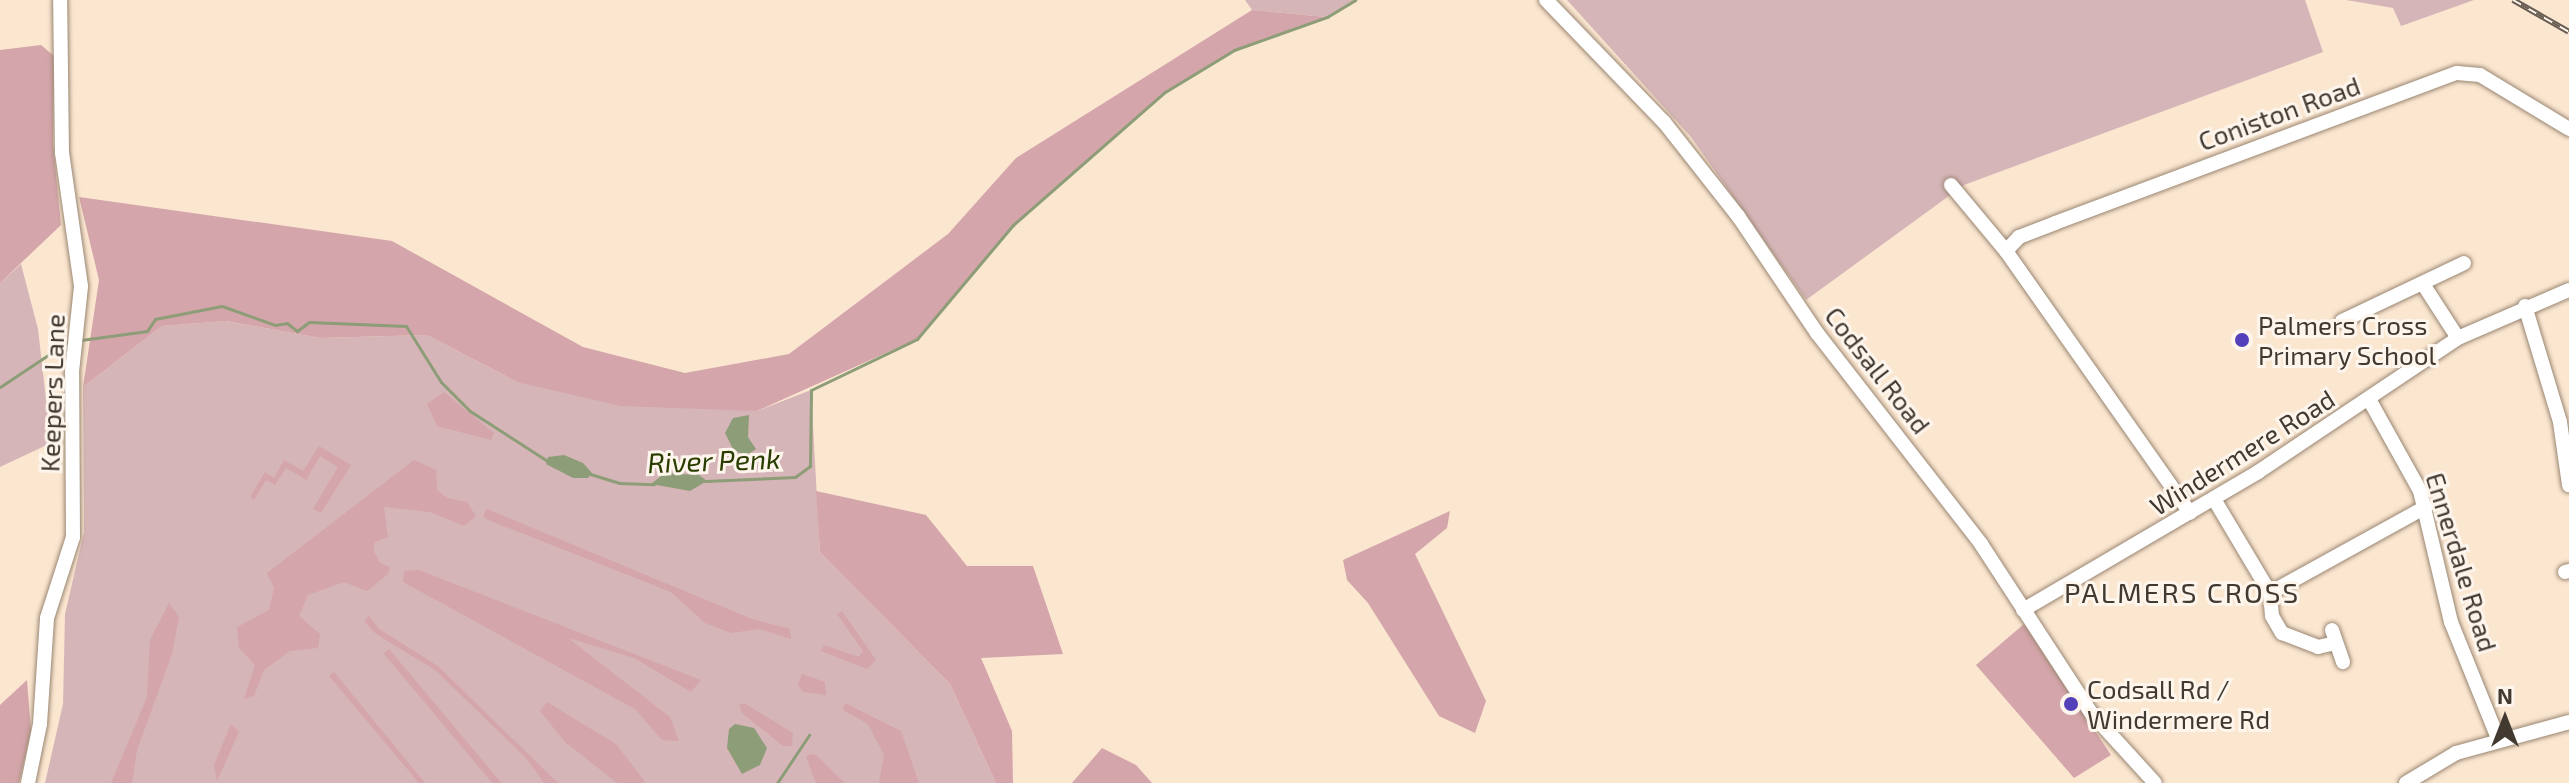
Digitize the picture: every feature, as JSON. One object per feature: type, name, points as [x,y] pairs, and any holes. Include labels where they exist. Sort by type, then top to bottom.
[{"type":"street","name":"Keepers Lane","points":[[28,783],[40,724],[47,618],[73,537],[72,372],[81,286],[62,153],[60,0]]},
{"type":"street","name":"Codsall Road","points":[[1546,0],[1609,61],[1728,204],[1817,333],[1981,544],[2118,748],[2155,783]]},
{"type":"street","name":"Coniston Road","points":[[2006,251],[2019,237],[2457,73],[2480,75],[2569,129]]},
{"type":"street","points":[[1951,185],[2006,251],[2190,513]]},
{"type":"street","points":[[2342,321],[2464,263]]},
{"type":"street","points":[[2423,284],[2458,338]]},
{"type":"street","name":"Windermere Road","points":[[2023,610],[2214,499],[2370,401],[2458,338],[2525,306],[2569,290]]},
{"type":"street","points":[[2525,306],[2560,422],[2569,485]]},
{"type":"street","name":"Ennerdale Road","points":[[2370,401],[2426,507],[2451,622],[2499,741]]},
{"type":"street","points":[[2214,499],[2270,593],[2272,616],[2282,633],[2318,647],[2334,637],[2343,662]]},
{"type":"street","points":[[2270,593],[2426,507]]},
{"type":"street","points":[[2406,783],[2456,753],[2569,722]]},
{"type":"shaded area","points":[[1245,0],[1355,0],[1327,17],[1252,10]]},
{"type":"shaded area","points":[[1567,0],[2305,0],[2323,52],[1964,185],[1806,300],[1691,137]]},
{"type":"shaded area","points":[[2346,0],[2474,0],[2401,26],[2393,8]]},
{"type":"shaded area","points":[[1252,10],[1327,17],[1234,50],[1165,92],[1013,225],[917,339],[757,411],[621,406],[517,382],[427,335],[320,338],[226,321],[162,326],[83,387],[99,280],[79,197],[392,241],[583,347],[685,373],[789,354],[948,234],[1016,158]]},
{"type":"shaded area","points":[[41,45],[54,56],[53,143],[61,225],[0,283],[0,50]]},
{"type":"shaded area","points":[[21,264],[38,329],[51,443],[0,467],[0,283]]},
{"type":"shaded area","points":[[226,321],[320,338],[427,335],[517,382],[757,411],[811,390],[820,552],[950,684],[996,783],[45,783],[63,704],[65,614],[84,532],[83,387],[162,326]]},
{"type":"shaded area","points":[[444,392],[494,433],[491,440],[437,426],[427,404]]},
{"type":"shaded area","points":[[749,415],[748,437],[756,449],[745,456],[733,449],[725,433],[733,418]]},
{"type":"shaded area","points":[[319,446],[351,465],[321,513],[313,509],[338,467],[320,456],[306,480],[286,468],[275,485],[266,480],[254,500],[250,497],[265,472],[274,478],[284,460],[303,471]]},
{"type":"shaded area","points":[[564,455],[583,463],[592,473],[588,478],[573,478],[546,464],[548,457]]},
{"type":"shaded area","points":[[414,460],[436,470],[437,490],[447,498],[467,502],[476,516],[464,526],[430,512],[384,507],[388,537],[375,542],[373,549],[380,563],[390,567],[388,574],[367,591],[344,582],[308,595],[299,616],[320,634],[318,648],[290,651],[264,670],[254,696],[244,699],[255,665],[239,648],[237,627],[269,610],[274,588],[267,573]]},
{"type":"shaded area","points":[[665,473],[699,475],[707,481],[690,491],[651,484]]},
{"type":"shaded area","points":[[816,491],[926,515],[967,566],[1033,566],[1063,654],[981,658],[1012,731],[1013,783],[996,783],[950,684],[820,552]]},
{"type":"shaded area","points":[[487,509],[752,619],[790,629],[791,639],[760,629],[731,633],[705,623],[671,592],[488,520],[483,516]]},
{"type":"shaded area","points":[[1450,511],[1447,528],[1415,554],[1486,701],[1475,733],[1439,716],[1368,603],[1347,580],[1343,560]]},
{"type":"shaded area","points":[[419,570],[701,680],[691,692],[634,658],[568,638],[670,717],[679,741],[662,740],[635,709],[403,582],[404,571]]},
{"type":"shaded area","points":[[169,603],[179,617],[172,654],[137,750],[132,783],[111,783],[147,697],[150,640]]},
{"type":"shaded area","points":[[842,611],[876,660],[867,669],[821,651],[824,645],[859,657],[863,651],[837,614]]},
{"type":"shaded area","points":[[369,616],[379,629],[438,666],[558,783],[544,783],[527,759],[435,670],[376,634],[364,621]]},
{"type":"shaded area","points":[[2024,624],[2111,755],[2074,778],[1976,665]]},
{"type":"shaded area","points":[[389,649],[501,783],[492,783],[384,653]]},
{"type":"shaded area","points":[[334,672],[425,783],[419,783],[329,676]]},
{"type":"shaded area","points":[[802,674],[825,682],[826,695],[803,692],[798,685]]},
{"type":"shaded area","points":[[27,680],[31,731],[19,783],[0,783],[0,705]]},
{"type":"shaded area","points":[[547,702],[616,744],[646,783],[617,783],[565,742],[540,711]]},
{"type":"shaded area","points":[[744,703],[793,733],[792,746],[783,746],[742,713],[739,705]]},
{"type":"shaded area","points":[[845,703],[901,731],[919,783],[879,783],[884,755],[868,724],[843,710]]},
{"type":"shaded area","points":[[231,724],[239,732],[217,781],[214,765]]},
{"type":"shaded area","points":[[735,724],[754,728],[767,748],[760,765],[742,774],[727,748],[729,729]]},
{"type":"shaded area","points":[[1102,748],[1136,765],[1152,783],[1072,783]]},
{"type":"shaded area","points":[[816,755],[845,783],[816,783],[806,757]]},
{"type":"waterway","name":"River Penk","points":[[705,481],[795,477],[810,466],[811,390],[917,339],[1013,225],[1165,92],[1234,50],[1327,17],[1355,0]]},
{"type":"waterway","name":"River Penk","points":[[81,340],[147,331],[155,319],[222,306],[275,325],[287,323],[297,331],[309,322],[406,326],[441,382],[470,411],[549,462]]},
{"type":"waterway","name":"River Penk","points":[[0,387],[69,341]]},
{"type":"waterway","name":"River Penk","points":[[587,473],[619,483],[654,484]]},
{"type":"waterway","points":[[777,783],[809,735]]},
{"type":"railway","points":[[2513,0],[2569,32]]},
{"type":"place","name":"Palmers Cross Primary School","points":[[2242,340]]},
{"type":"place","name":"Codsall Rd / Windermere Rd","points":[[2071,704]]},
{"type":"district","name":"PALMERS CROSS","points":[[2182,592]]}]
